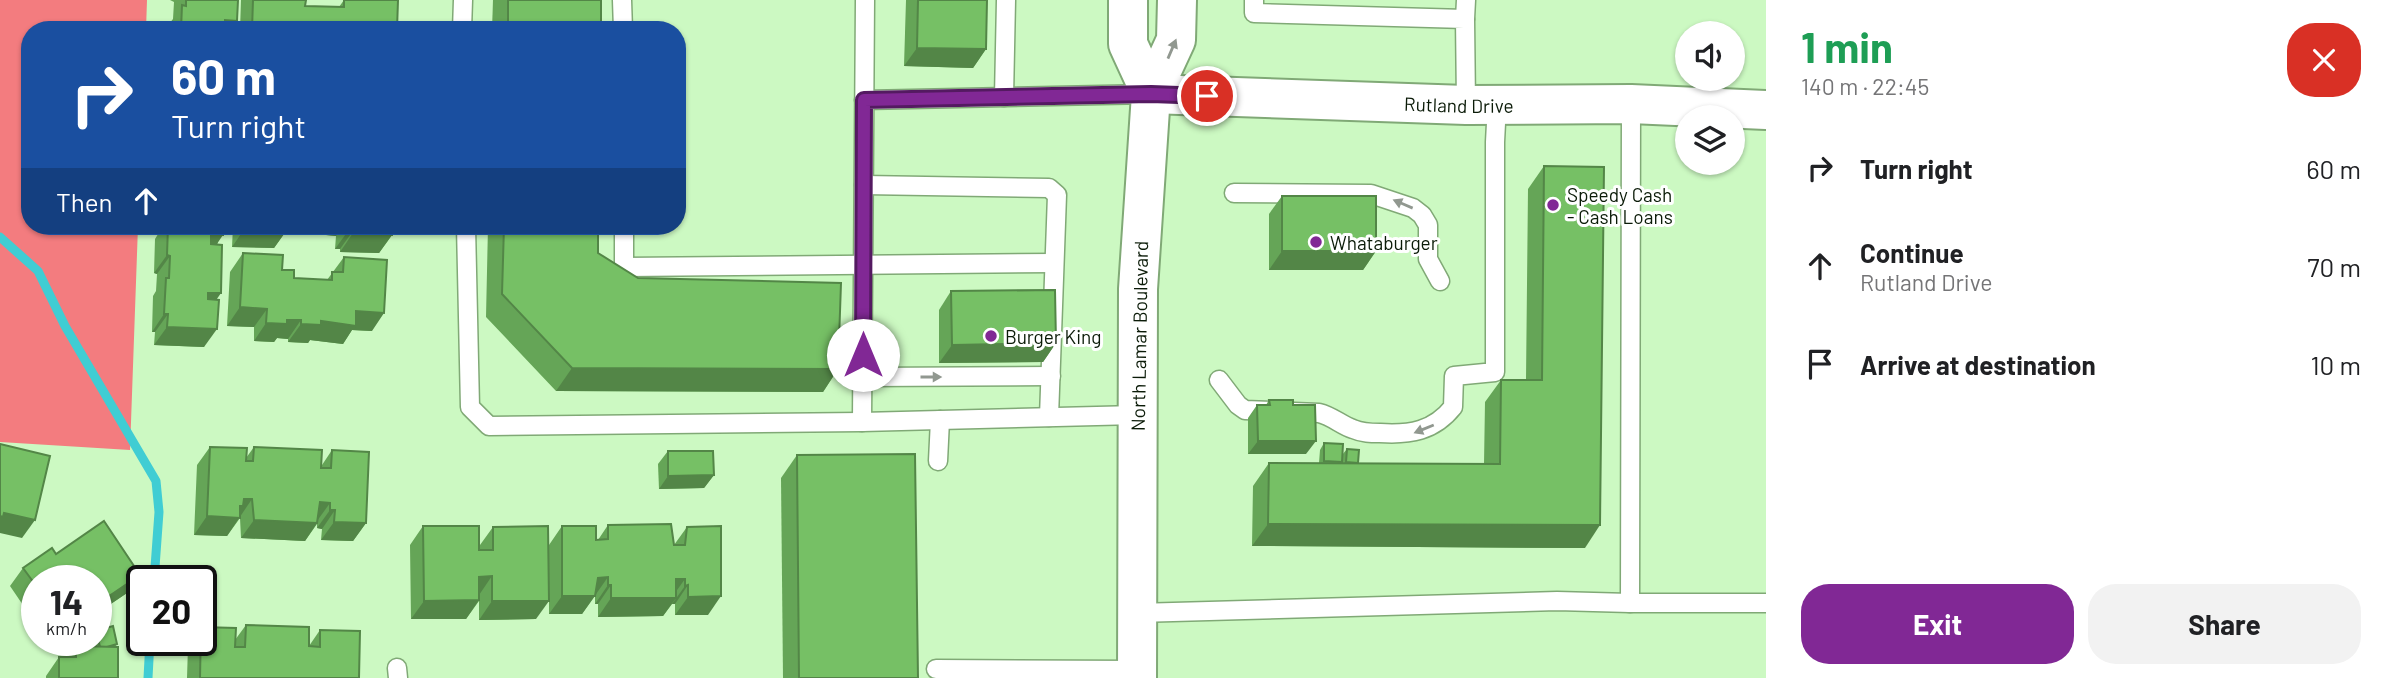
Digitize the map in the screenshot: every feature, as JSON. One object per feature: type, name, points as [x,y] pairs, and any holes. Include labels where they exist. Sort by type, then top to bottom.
[{"type":"main road","name":"North Lamar Boulevard","points":[[1128,0],[1128,44],[1151,94],[1138,289],[1137,674]]},
{"type":"main road","points":[[1151,94],[1176,40],[1177,0]]},
{"type":"main road","name":"Rutland Drive","points":[[1151,94],[1482,104],[1631,104],[1766,110]]},
{"type":"lane","points":[[462,21],[463,0]]},
{"type":"lane","points":[[622,0],[623,21]]},
{"type":"lane","points":[[862,422],[865,0]]},
{"type":"lane","points":[[1004,97],[1006,0]]},
{"type":"lane","points":[[1254,0],[1254,13],[1465,19]]},
{"type":"lane","points":[[1219,380],[1245,410],[1319,413],[1352,429],[1391,434],[1413,433],[1441,421],[1453,407],[1454,376],[1495,372],[1494,142],[1482,104],[1465,19],[1466,0]]},
{"type":"lane","points":[[864,100],[1151,94]]},
{"type":"lane","points":[[1630,603],[1631,104]]},
{"type":"lane","points":[[864,185],[1049,188],[1057,195],[1049,417]]},
{"type":"lane","points":[[1234,193],[1371,194],[1401,203],[1423,215],[1428,225],[1428,259],[1440,281]]},
{"type":"lane","points":[[466,235],[470,407],[489,426],[862,422],[1137,415]]},
{"type":"lane","points":[[624,235],[624,267],[1055,263]]},
{"type":"lane","points":[[863,377],[1051,376]]},
{"type":"lane","points":[[938,461],[940,420]]},
{"type":"lane","points":[[1137,613],[1558,601],[1766,603]]},
{"type":"lane","points":[[936,669],[1137,674]]},
{"type":"shaded area","points":[[0,0],[147,0],[146,21],[21,21],[21,235],[138,235],[130,450],[0,442]]},
{"type":"building","points":[[186,0],[238,0],[237,21],[181,21],[182,5],[186,6]]},
{"type":"building","points":[[253,0],[306,0],[305,6],[344,7],[344,0],[398,0],[397,21],[252,21]]},
{"type":"building","points":[[508,0],[601,0],[601,21],[508,21]]},
{"type":"building","points":[[918,0],[987,0],[986,49],[917,48]]},
{"type":"building","points":[[1544,166],[1604,167],[1600,525],[1268,524],[1269,463],[1500,464],[1501,380],[1542,380]]},
{"type":"building","points":[[1282,196],[1376,196],[1376,251],[1282,251]]},
{"type":"building","points":[[168,235],[211,235],[211,244],[222,245],[221,293],[208,293],[208,299],[219,300],[217,329],[167,327],[168,314],[164,314],[170,256],[167,255]]},
{"type":"building","points":[[504,235],[598,235],[598,253],[638,278],[841,283],[838,369],[572,368],[502,294]]},
{"type":"building","points":[[243,253],[283,255],[282,270],[294,270],[294,278],[332,280],[332,272],[343,272],[344,257],[387,260],[384,313],[356,311],[356,326],[321,321],[321,325],[301,324],[301,320],[287,320],[287,324],[266,323],[267,309],[240,307]]},
{"type":"building","points":[[1055,290],[1056,343],[952,345],[951,291]]},
{"type":"building","points":[[1269,400],[1293,400],[1293,405],[1315,405],[1316,441],[1258,441],[1257,405],[1270,405]]},
{"type":"building","points":[[1324,443],[1343,444],[1342,462],[1324,461]]},
{"type":"building","points":[[0,444],[50,456],[35,520],[4,513],[3,517],[0,516]]},
{"type":"building","points":[[210,447],[247,448],[246,461],[253,461],[254,447],[322,450],[321,468],[331,468],[332,450],[369,452],[366,523],[334,522],[335,510],[330,510],[330,503],[320,502],[317,523],[254,520],[252,499],[244,499],[243,506],[240,506],[240,518],[207,516]]},
{"type":"building","points":[[1347,449],[1359,450],[1358,463],[1346,462]]},
{"type":"building","points":[[668,451],[713,451],[714,475],[668,476]]},
{"type":"building","points":[[915,454],[918,678],[799,678],[797,455]]},
{"type":"building","points":[[104,521],[133,565],[126,565],[126,585],[112,594],[112,565],[27,565],[52,548],[56,554]]},
{"type":"building","points":[[671,524],[674,545],[685,545],[687,527],[721,526],[721,596],[688,597],[685,579],[676,579],[676,598],[611,598],[608,577],[598,578],[595,596],[562,596],[562,526],[596,526],[596,540],[608,539],[608,525]]},
{"type":"building","points":[[423,526],[479,526],[479,550],[493,550],[493,527],[548,526],[549,601],[492,601],[492,576],[479,577],[479,600],[424,601]]},
{"type":"building","points":[[246,625],[309,627],[309,646],[320,647],[320,630],[360,631],[359,678],[200,678],[200,656],[217,656],[217,627],[236,628],[235,647],[245,647]]},
{"type":"building","points":[[112,626],[117,644],[112,646]]},
{"type":"building","points":[[112,647],[118,647],[118,678],[59,678],[59,657],[112,656]]},
{"type":"waterway","points":[[0,237],[38,271],[65,326],[156,481],[159,512],[155,565]]},
{"type":"waterway","points":[[148,678],[149,656]]},
{"type":"place","name":"Speedy Cash - Cash Loans","points":[[1553,205]]},
{"type":"place","name":"Whataburger","points":[[1316,242]]},
{"type":"place","name":"Burger King","points":[[991,336]]},
{"type":"route","points":[[863,355],[864,100],[1151,94],[1207,96]]}]
